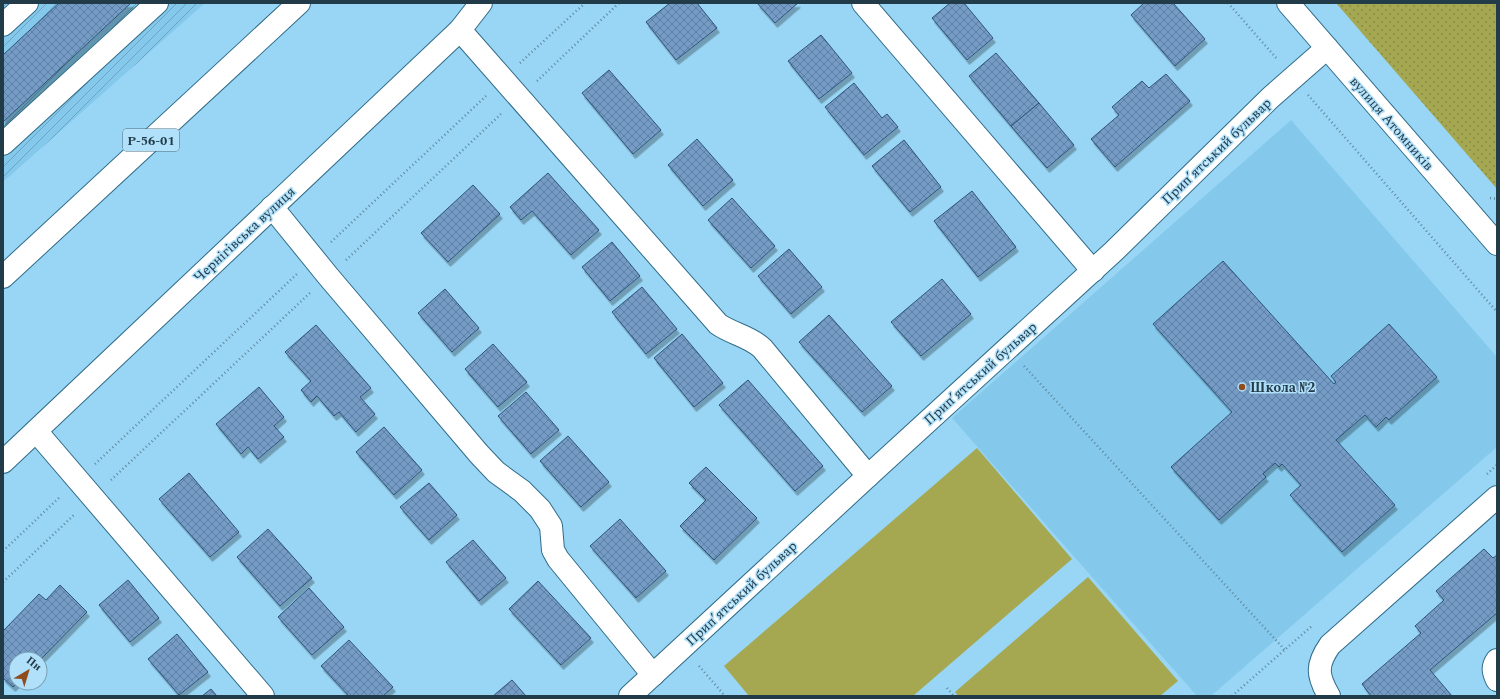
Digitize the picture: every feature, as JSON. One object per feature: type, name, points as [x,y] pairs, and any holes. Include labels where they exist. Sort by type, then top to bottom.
[{"type":"street","points":[[3,25],[27,3]]},
{"type":"street","points":[[3,144],[157,3]]},
{"type":"street","name":"Р-56-01","points":[[3,277],[299,3]]},
{"type":"street","name":"Чернігівська вулиця","points":[[3,462],[460,30],[481,3]]},
{"type":"street","points":[[863,3],[1093,271]]},
{"type":"street","name":"вулиця Атомників","points":[[1288,3],[1497,244]]},
{"type":"street","points":[[460,30],[718,324],[733,333],[755,342],[762,348],[868,476]]},
{"type":"street","name":"Припʼятський бульвар","points":[[630,696],[1093,271],[1292,77],[1327,48]]},
{"type":"street","points":[[272,207],[313,258],[479,454],[496,472],[522,491],[540,509],[551,526],[553,550],[558,559],[653,674]]},
{"type":"street","points":[[36,431],[263,696]]},
{"type":"street","points":[[1329,696],[1322,682],[1320,669],[1322,657],[1330,645],[1497,497]]},
{"type":"street","points":[[1497,660],[1493,667],[1497,680]]},
{"type":"path","points":[[3,551],[584,3]]},
{"type":"path","points":[[1228,3],[1497,312]]},
{"type":"path","points":[[1008,348],[1285,650]]},
{"type":"path","points":[[682,647],[725,696]]},
{"type":"path","points":[[947,688],[954,696]]},
{"type":"shaded area","points":[[3,3],[205,3],[3,182]]},
{"type":"shaded area","points":[[1336,3],[1497,3],[1497,189]]},
{"type":"shaded area","name":"Школа №2","points":[[1291,120],[1497,357],[1497,447],[1211,696],[1197,696],[952,418]]},
{"type":"shaded area","points":[[977,448],[1072,559],[913,696],[749,696],[724,666]]},
{"type":"shaded area","points":[[1088,577],[1178,681],[1160,696],[958,696],[955,692]]},
{"type":"building","points":[[59,3],[131,3],[3,122],[3,55]]},
{"type":"building","points":[[670,3],[697,3],[717,28],[676,60],[646,22]]},
{"type":"building","points":[[757,3],[798,3],[775,23]]},
{"type":"building","points":[[950,3],[964,3],[993,38],[967,60],[932,18]]},
{"type":"building","points":[[1144,3],[1173,3],[1205,39],[1175,66],[1131,15]]},
{"type":"building","points":[[821,35],[852,73],[819,99],[788,61]]},
{"type":"building","points":[[996,53],[1039,103],[1011,126],[969,76]]},
{"type":"building","points":[[609,70],[661,130],[633,154],[582,93]]},
{"type":"building","points":[[1166,74],[1190,101],[1115,167],[1091,139],[1119,115],[1112,107],[1142,81],[1149,88]]},
{"type":"building","points":[[854,83],[882,118],[887,114],[898,127],[864,155],[825,107]]},
{"type":"building","points":[[1039,103],[1074,145],[1047,168],[1011,126]]},
{"type":"building","points":[[697,139],[733,180],[703,206],[668,165]]},
{"type":"building","points":[[904,140],[941,187],[910,212],[872,166]]},
{"type":"building","points":[[548,173],[599,230],[571,255],[532,211],[521,220],[510,207]]},
{"type":"building","points":[[473,185],[500,214],[448,262],[421,233]]},
{"type":"building","points":[[972,191],[1016,247],[978,277],[934,221]]},
{"type":"building","points":[[732,198],[775,246],[751,268],[708,220]]},
{"type":"building","points":[[612,242],[640,276],[610,301],[582,267]]},
{"type":"building","points":[[789,249],[822,287],[791,314],[758,276]]},
{"type":"building","points":[[1223,261],[1334,384],[1336,382],[1331,376],[1389,324],[1437,377],[1389,420],[1386,417],[1376,427],[1365,415],[1336,440],[1395,505],[1342,552],[1290,495],[1301,485],[1282,464],[1279,467],[1275,463],[1263,474],[1266,477],[1219,520],[1171,467],[1232,412],[1153,324]]},
{"type":"building","points":[[942,279],[971,314],[921,356],[891,322]]},
{"type":"building","points":[[642,287],[677,329],[646,354],[612,312]]},
{"type":"building","points":[[445,289],[479,328],[452,352],[418,313]]},
{"type":"building","points":[[829,315],[892,386],[862,412],[799,342]]},
{"type":"building","points":[[316,325],[371,388],[360,397],[375,414],[356,432],[339,412],[334,416],[317,396],[311,402],[301,390],[311,381],[285,352]]},
{"type":"building","points":[[682,334],[723,383],[694,407],[654,358]]},
{"type":"building","points":[[493,344],[527,382],[498,407],[465,369]]},
{"type":"building","points":[[748,380],[823,466],[795,491],[719,405]]},
{"type":"building","points":[[259,387],[284,417],[274,426],[284,437],[258,459],[248,447],[241,454],[216,424]]},
{"type":"building","points":[[526,392],[559,430],[531,454],[498,416]]},
{"type":"building","points":[[384,427],[422,470],[394,495],[356,452]]},
{"type":"building","points":[[568,436],[609,482],[581,507],[540,461]]},
{"type":"building","points":[[706,467],[757,518],[714,560],[680,526],[706,500],[689,483]]},
{"type":"building","points":[[189,473],[239,532],[210,557],[159,499]]},
{"type":"building","points":[[429,483],[457,515],[429,540],[400,507]]},
{"type":"building","points":[[620,519],[666,571],[636,598],[590,546]]},
{"type":"building","points":[[268,529],[312,578],[280,606],[237,557]]},
{"type":"building","points":[[473,540],[506,578],[479,601],[446,562]]},
{"type":"building","points":[[1484,549],[1493,558],[1497,555],[1497,613],[1430,670],[1452,696],[1371,696],[1362,684],[1421,633],[1415,626],[1444,600],[1436,591]]},
{"type":"building","points":[[128,580],[159,618],[130,642],[99,605]]},
{"type":"building","points":[[538,581],[591,638],[561,665],[509,609]]},
{"type":"building","points":[[60,585],[87,612],[48,652],[8,651],[8,682],[3,678],[3,631],[39,594],[46,600]]},
{"type":"building","points":[[309,588],[344,627],[312,655],[278,617]]},
{"type":"building","points":[[177,634],[208,672],[179,695],[148,659]]},
{"type":"building","points":[[349,640],[393,687],[383,696],[349,696],[321,666]]},
{"type":"building","points":[[512,680],[526,696],[493,696]]},
{"type":"building","points":[[211,689],[217,696],[202,696]]},
{"type":"place","name":"Школа №2","points":[[1242,387]]}]
